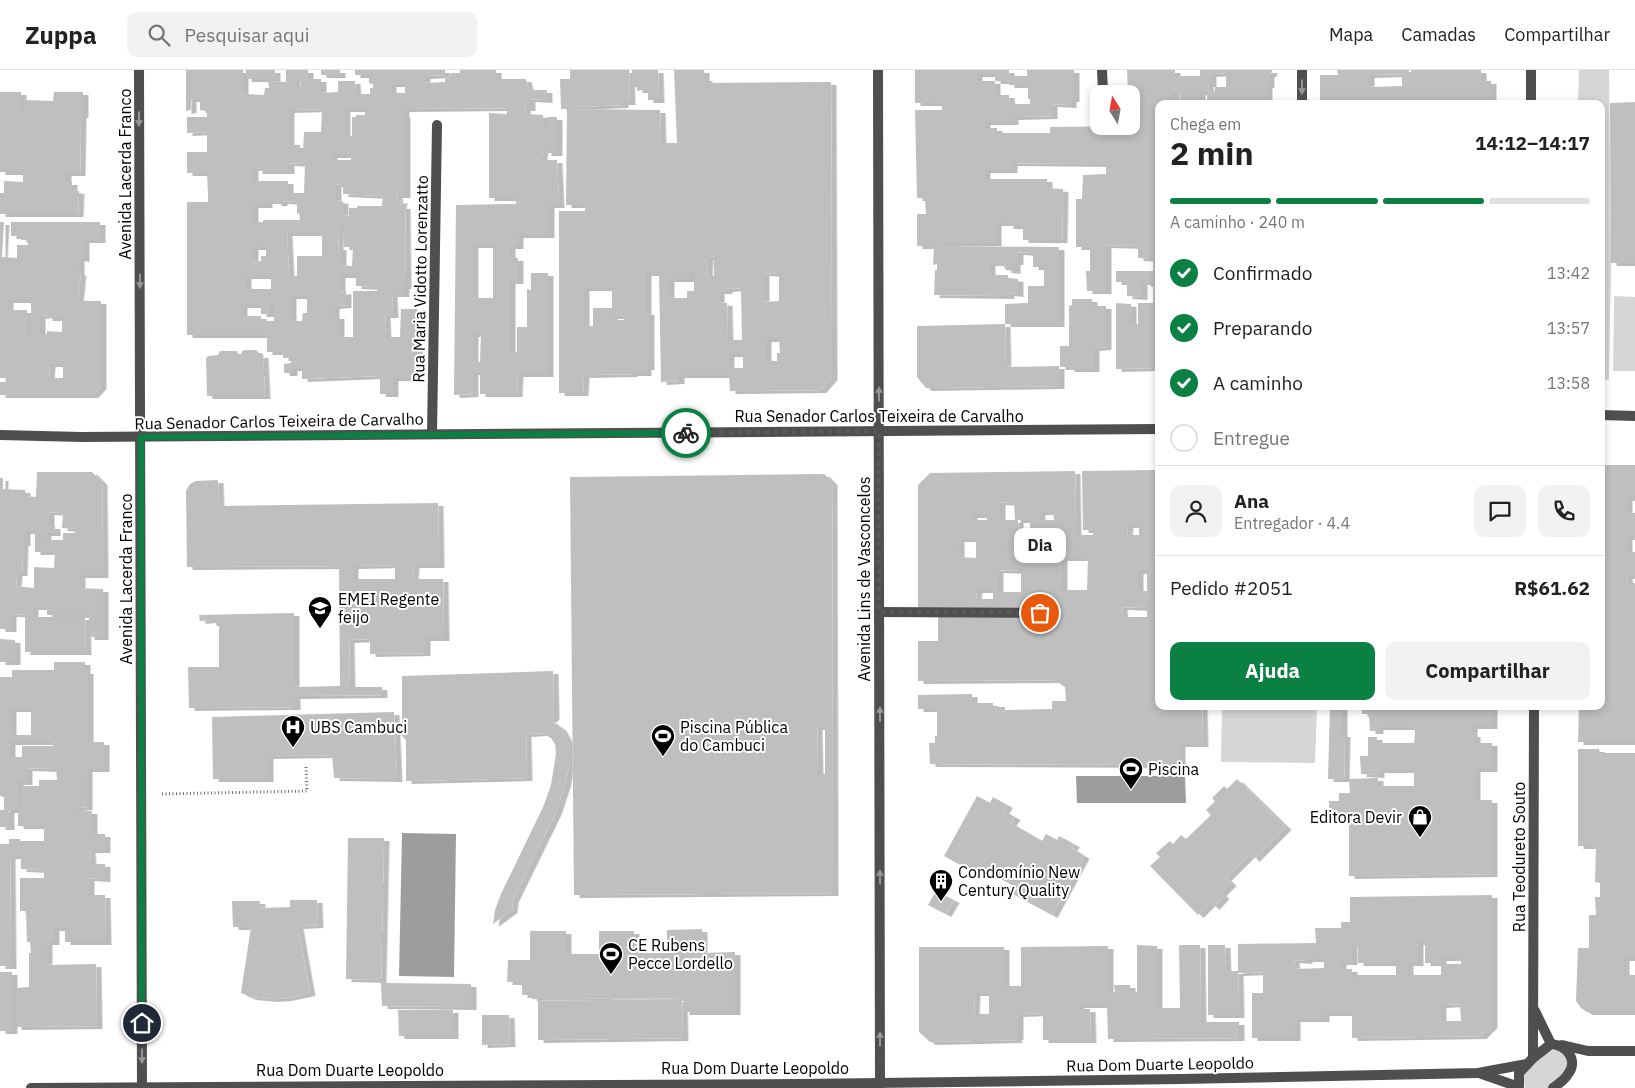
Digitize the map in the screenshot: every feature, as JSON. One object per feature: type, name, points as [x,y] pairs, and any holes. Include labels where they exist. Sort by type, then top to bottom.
[{"type":"street","name":"Avenida Lacerda Franco","points":[[139,70],[142,1087]]},
{"type":"street","name":"Avenida Lins de Vasconcelos","points":[[878,70],[880,1085]]},
{"type":"street","points":[[1102,70],[1103,85]]},
{"type":"street","points":[[1302,70],[1302,100]]},
{"type":"street","points":[[1531,70],[1531,100]]},
{"type":"street","name":"Rua Maria Vidotto Lorenzatto","points":[[432,434],[437,124]]},
{"type":"street","points":[[1605,415],[1635,416]]},
{"type":"street","name":"Rua Senador Carlos Teixeira de Carvalho","points":[[0,435],[82,438],[1155,429]]},
{"type":"street","points":[[879,612],[1040,613]]},
{"type":"street","name":"Rua Teodureto Souto","points":[[1530,1061],[1534,1008],[1534,710]]},
{"type":"street","name":"Rua Teodureto Souto","points":[[1534,1008],[1555,1044],[1566,1049],[1571,1055],[1572,1066]]},
{"type":"street","points":[[1519,1088],[1518,1073],[1530,1061],[1555,1044],[1588,1051],[1635,1051]]},
{"type":"street","points":[[1553,1088],[1588,1051]]},
{"type":"street","name":"Rua Dom Duarte Leopoldo","points":[[31,1088],[1182,1083],[1478,1072],[1530,1061]]},
{"type":"street","name":"Rua Dom Duarte Leopoldo","points":[[1478,1072],[1519,1088]]},
{"type":"path","points":[[142,794],[307,791],[306,765]]},
{"type":"shaded area","points":[[1579,70],[1609,70],[1611,263],[1609,380],[1605,380],[1605,100],[1578,100]]},
{"type":"shaded area","points":[[1614,296],[1635,297],[1635,371],[1613,371]]},
{"type":"shaded area","points":[[1222,710],[1317,710],[1315,763],[1221,762]]},
{"type":"shaded area","name":"Piscina","points":[[1076,776],[1185,776],[1186,803],[1077,803]]},
{"type":"shaded area","points":[[402,833],[456,834],[454,977],[399,976]]},
{"type":"shaded area","points":[[1558,1050],[1567,1061],[1566,1070],[1563,1075],[1548,1088],[1525,1088],[1523,1074],[1547,1051]]},
{"type":"building","points":[[186,70],[243,70],[243,94],[264,95],[265,88],[269,88],[268,81],[286,82],[286,70],[308,70],[308,79],[321,79],[321,93],[338,92],[338,81],[355,81],[356,94],[370,94],[370,88],[373,88],[373,84],[369,83],[369,75],[355,75],[355,70],[445,70],[445,75],[425,76],[425,83],[445,82],[445,79],[452,73],[460,73],[460,70],[496,70],[496,79],[526,79],[529,90],[547,90],[547,100],[530,99],[530,108],[525,108],[526,114],[543,115],[543,125],[548,125],[548,117],[557,117],[557,153],[546,153],[546,148],[543,148],[542,160],[557,160],[559,205],[549,205],[549,235],[518,235],[518,246],[510,246],[510,258],[518,258],[518,281],[510,281],[510,352],[517,352],[517,327],[527,327],[527,289],[531,290],[531,273],[548,273],[548,374],[518,374],[517,394],[480,394],[480,372],[473,372],[473,394],[454,395],[456,205],[516,204],[516,198],[489,198],[489,113],[507,114],[507,108],[404,109],[405,195],[397,195],[398,201],[402,200],[401,206],[405,206],[406,286],[404,286],[404,294],[392,294],[393,315],[385,315],[386,337],[400,337],[401,309],[417,309],[417,378],[393,378],[393,394],[380,394],[380,378],[378,376],[302,379],[302,368],[292,368],[292,373],[284,373],[284,364],[291,363],[291,358],[283,358],[283,352],[267,352],[267,335],[187,335],[187,202],[208,202],[208,193],[207,173],[187,173],[187,152],[207,152],[207,132],[187,133],[187,117],[207,117],[207,111],[200,110],[200,99],[191,99],[191,110],[186,111]],"holes":[[[295,78],[300,78],[301,86],[295,86]],[[391,84],[405,84],[405,93],[391,93]],[[322,109],[321,132],[304,132],[303,152],[300,152],[300,145],[289,145],[289,110]],[[345,109],[365,109],[365,115],[352,117],[352,136],[345,136]],[[332,155],[351,155],[351,160],[332,160]],[[289,163],[305,164],[304,193],[288,193],[288,181],[253,181],[253,165],[257,166],[257,171],[289,171]],[[336,184],[343,185],[343,194],[383,196],[382,206],[357,206],[357,208],[349,208],[349,216],[343,215],[343,201],[336,200]],[[267,201],[276,201],[276,203],[282,203],[282,201],[297,202],[297,214],[299,213],[300,220],[263,220],[263,222],[253,222],[253,205],[267,205]],[[339,226],[344,226],[344,247],[353,247],[352,266],[341,265],[341,247],[338,247]],[[287,233],[322,233],[322,256],[297,256],[297,276],[289,276]],[[473,245],[493,245],[493,298],[473,298]],[[253,247],[266,247],[266,256],[261,256],[261,261],[253,262]],[[340,275],[356,275],[356,286],[377,287],[377,291],[353,291],[353,337],[339,337],[339,316],[334,316],[334,306],[346,305],[346,291],[340,292]],[[246,276],[271,276],[271,289],[246,289]],[[291,296],[307,296],[307,313],[303,313],[302,321],[291,321]],[[242,305],[261,305],[261,314],[270,314],[270,305],[274,305],[274,321],[261,321],[261,316],[242,316]],[[473,334],[481,334],[480,362],[473,362]]]},
{"type":"building","points":[[246,70],[275,70],[275,79],[246,79]]},
{"type":"building","points":[[321,70],[340,70],[340,75],[321,75]]},
{"type":"building","points":[[570,70],[629,70],[630,102],[623,102],[623,105],[574,107],[574,109],[660,110],[661,143],[677,143],[674,70],[704,70],[704,78],[707,78],[707,83],[831,82],[832,377],[821,390],[730,391],[729,375],[679,375],[679,381],[661,382],[659,273],[646,273],[646,312],[649,312],[649,367],[646,367],[646,373],[584,375],[583,393],[559,393],[559,211],[585,211],[585,205],[566,205],[567,109],[561,109],[560,79],[570,79]],"holes":[[[714,256],[714,276],[707,276],[708,257]],[[689,272],[694,272],[694,291],[687,291],[687,298],[669,298],[669,279],[689,279]],[[764,273],[779,274],[779,301],[764,302]],[[584,288],[612,288],[612,308],[593,308],[593,326],[584,326]],[[741,288],[742,340],[728,340],[727,303],[719,302],[719,291],[727,291],[727,289]],[[612,316],[624,316],[624,320],[612,320]],[[766,339],[779,339],[780,353],[777,353],[777,361],[766,361]],[[729,354],[743,354],[743,368],[729,368]]]},
{"type":"building","points":[[632,70],[658,70],[659,100],[648,100],[648,90],[637,90],[637,87],[632,88]]},
{"type":"building","points":[[915,70],[1009,70],[1009,76],[1027,76],[1027,70],[1074,70],[1074,99],[1071,99],[1071,105],[1052,104],[1052,116],[1013,117],[1013,122],[985,122],[985,128],[997,128],[997,133],[1050,133],[1050,127],[1090,127],[1090,135],[1140,135],[1140,85],[1128,85],[1127,70],[1175,70],[1175,76],[1200,76],[1200,70],[1272,70],[1271,74],[1269,74],[1269,85],[1267,85],[1267,100],[1207,100],[1207,92],[1200,92],[1200,100],[1180,100],[1180,91],[1174,90],[1174,100],[1155,100],[1155,367],[1116,369],[1116,303],[1131,304],[1131,324],[1138,324],[1138,303],[1153,303],[1153,284],[1142,282],[1142,297],[1127,296],[1127,282],[1116,282],[1116,271],[1153,271],[1153,259],[1138,258],[1138,246],[1106,245],[1106,291],[1087,291],[1086,271],[1090,271],[1090,247],[1076,247],[1076,199],[1082,199],[1083,175],[1106,174],[1106,164],[1012,163],[1012,170],[985,170],[985,179],[1047,179],[1047,188],[1063,189],[1062,240],[1023,240],[1023,226],[1008,226],[1008,223],[996,223],[996,243],[946,243],[946,246],[1059,247],[1059,324],[1005,324],[1005,304],[1028,303],[1028,286],[1044,286],[1044,267],[1033,267],[1033,253],[1018,252],[1018,262],[1015,262],[1015,271],[1006,270],[1005,266],[999,266],[999,263],[990,263],[990,275],[1008,275],[1008,278],[1018,279],[1018,294],[1009,293],[1009,296],[934,295],[937,264],[933,265],[934,246],[917,246],[917,214],[926,214],[925,198],[917,198],[915,110],[942,110],[942,103],[915,103]],"holes":[[[1226,73],[1226,87],[1215,87],[1215,91],[1209,91],[1208,84],[1211,84],[1211,74]],[[977,74],[995,74],[995,81],[977,81]],[[995,81],[1009,81],[1009,85],[1028,85],[1030,104],[1010,104],[1009,95],[995,95]]]},
{"type":"building","points":[[1337,70],[1409,70],[1411,72],[1411,70],[1481,70],[1481,81],[1491,81],[1491,100],[1425,100],[1425,98],[1419,98],[1419,100],[1320,100],[1320,75],[1338,75]],"holes":[[[1402,74],[1402,86],[1369,87],[1369,75]]]},
{"type":"building","points":[[0,92],[21,92],[21,109],[24,109],[24,100],[53,101],[54,92],[83,92],[80,173],[66,173],[66,182],[72,182],[72,190],[79,191],[78,214],[0,214],[0,193],[4,193],[4,181],[23,182],[23,172],[0,172]]},
{"type":"building","points":[[1635,102],[1635,263],[1611,263],[1610,103]]},
{"type":"building","points":[[0,222],[4,222],[2,257],[17,258],[17,245],[28,245],[28,240],[21,240],[21,236],[11,236],[11,222],[100,222],[100,240],[84,240],[84,259],[79,258],[79,273],[81,272],[78,301],[101,301],[101,386],[93,395],[0,395],[0,382],[6,382],[6,378],[0,378]],"holes":[[[8,300],[31,300],[31,337],[27,336],[27,310],[8,310]],[[47,315],[47,318],[62,318],[62,332],[47,331],[47,334],[40,334],[40,316]],[[50,364],[63,364],[63,378],[49,378]]]},
{"type":"building","points":[[1072,299],[1092,299],[1092,306],[1106,306],[1106,347],[1094,348],[1094,369],[1060,367],[1060,346],[1069,346],[1069,306],[1072,305]]},
{"type":"building","points":[[1005,324],[1006,367],[1059,366],[1059,386],[926,388],[917,377],[917,326]]},
{"type":"building","points":[[256,350],[258,355],[263,355],[265,396],[207,396],[206,358],[218,355],[220,351],[237,351],[239,356],[241,356],[242,351]]},
{"type":"building","points":[[1605,465],[1635,465],[1635,498],[1627,498],[1627,513],[1635,513],[1635,537],[1627,537],[1627,552],[1635,552],[1635,576],[1627,576],[1628,583],[1635,583],[1635,742],[1578,742],[1579,710],[1605,710]]},
{"type":"building","points":[[1155,470],[1155,710],[1202,710],[1203,744],[1180,744],[1180,765],[930,764],[929,743],[935,743],[935,736],[937,736],[937,709],[918,709],[918,695],[972,694],[972,703],[993,703],[993,707],[1005,707],[1005,710],[1052,709],[1052,701],[1066,701],[1065,687],[1060,684],[1060,680],[918,681],[918,641],[938,641],[938,617],[1029,616],[1029,619],[1053,619],[1053,608],[918,608],[918,485],[930,473],[1075,471],[1076,535],[1093,535],[1093,530],[1083,530],[1082,471]],"holes":[[[1000,502],[1014,503],[1015,520],[1000,520]],[[1040,512],[1053,512],[1054,520],[1040,520]],[[972,515],[987,515],[987,520],[972,520]],[[1018,520],[1030,520],[1030,558],[1019,558]],[[1128,525],[1139,525],[1139,535],[1127,535]],[[959,539],[976,539],[976,558],[959,557]],[[1062,558],[1088,558],[1087,590],[1062,590]],[[998,570],[1021,571],[1021,592],[998,592]],[[1138,571],[1147,571],[1147,591],[1138,591]],[[977,590],[993,590],[993,599],[976,599]],[[1122,607],[1147,608],[1147,617],[1123,617]]]},
{"type":"building","points":[[37,472],[92,472],[102,482],[103,575],[80,575],[80,588],[103,589],[103,637],[89,637],[89,615],[47,615],[47,607],[33,607],[33,615],[11,614],[11,629],[0,629],[0,478],[3,478],[3,489],[25,490],[25,496],[36,497]],"holes":[[[49,512],[63,513],[62,528],[75,529],[75,533],[63,533],[63,540],[46,540],[46,533],[55,533],[55,526],[49,526]],[[25,531],[35,531],[35,552],[55,552],[54,568],[34,567],[34,588],[16,586],[17,573],[22,573]]]},
{"type":"building","points":[[824,474],[832,482],[833,893],[574,895],[570,477]],"holes":[[[817,727],[825,727],[825,774],[818,774]]]},
{"type":"building","points":[[218,480],[219,506],[438,503],[439,565],[414,565],[413,579],[443,579],[444,638],[425,638],[425,653],[370,654],[370,639],[349,640],[350,687],[382,687],[382,695],[295,696],[295,707],[189,708],[188,667],[219,667],[219,623],[211,623],[211,620],[200,621],[199,615],[294,613],[294,687],[340,686],[339,566],[187,567],[186,491],[190,484],[196,481]],"holes":[[[395,565],[395,579],[353,579],[353,566]]]},
{"type":"building","points":[[25,617],[85,617],[86,652],[25,652]]},
{"type":"building","points":[[0,639],[15,640],[15,662],[0,662]]},
{"type":"building","points":[[54,662],[85,662],[85,671],[88,671],[88,742],[104,742],[104,769],[87,769],[87,807],[77,808],[77,811],[92,811],[92,834],[105,834],[105,850],[90,850],[91,864],[105,864],[105,879],[89,878],[89,895],[105,895],[106,942],[65,942],[65,928],[54,928],[54,942],[47,942],[47,965],[96,964],[97,1026],[16,1027],[16,988],[29,987],[29,953],[31,953],[30,942],[27,942],[26,911],[20,911],[20,878],[44,878],[44,870],[21,869],[21,856],[10,856],[11,966],[0,966],[0,844],[9,844],[9,839],[44,841],[44,826],[18,826],[18,810],[9,810],[9,827],[0,827],[0,810],[4,810],[4,797],[0,796],[0,677],[12,677],[12,670],[54,670]],"holes":[[[11,709],[31,709],[31,735],[11,735]],[[10,742],[54,742],[53,746],[22,746],[22,757],[10,757]],[[27,768],[56,769],[57,780],[39,780],[39,786],[22,786],[22,805],[18,805],[18,782],[27,782]]]},
{"type":"building","points":[[553,671],[554,716],[552,719],[549,719],[561,728],[570,747],[570,761],[565,785],[556,812],[513,900],[512,910],[493,924],[495,910],[501,894],[544,805],[551,785],[556,754],[555,744],[551,738],[542,733],[526,734],[527,778],[406,781],[406,740],[402,736],[402,676]]},
{"type":"building","points":[[1330,710],[1342,710],[1342,734],[1345,734],[1344,779],[1328,779]]},
{"type":"building","points":[[1362,710],[1492,710],[1492,726],[1472,726],[1472,734],[1475,734],[1475,743],[1492,743],[1492,769],[1475,769],[1475,800],[1492,800],[1492,874],[1349,876],[1349,814],[1329,813],[1329,801],[1339,801],[1339,793],[1350,793],[1349,779],[1378,778],[1378,786],[1414,786],[1414,770],[1379,770],[1379,775],[1361,774],[1360,756],[1368,756],[1368,737],[1377,737],[1377,743],[1414,743],[1415,734],[1414,727],[1378,727],[1378,731],[1370,731],[1369,714],[1362,714]]},
{"type":"building","points":[[394,712],[397,779],[334,778],[332,755],[268,756],[268,779],[213,779],[212,717]]},
{"type":"building","points":[[1578,749],[1599,749],[1600,753],[1635,753],[1635,958],[1624,958],[1624,975],[1635,975],[1635,1012],[1587,1012],[1576,1001],[1578,948],[1589,948],[1589,915],[1596,915],[1595,897],[1600,897],[1600,883],[1595,882],[1596,846],[1578,846]]},
{"type":"building","points":[[1237,779],[1286,827],[1254,859],[1250,854],[1226,878],[1231,883],[1221,893],[1224,896],[1214,907],[1210,903],[1198,915],[1150,866],[1160,857],[1156,853],[1170,841],[1173,844],[1181,835],[1186,839],[1211,815],[1206,810],[1215,801],[1212,798],[1224,786],[1227,789]]},
{"type":"building","points":[[977,796],[990,803],[993,797],[1007,805],[1004,811],[1015,817],[1011,823],[1042,841],[1046,834],[1057,840],[1059,836],[1074,844],[1072,848],[1084,856],[1052,915],[1013,894],[1017,888],[985,870],[981,876],[944,856]]},
{"type":"building","points":[[348,838],[384,838],[381,980],[346,979]]},
{"type":"building","name":"Condomínio New Century Quality","points":[[936,891],[954,900],[946,914],[928,905]]},
{"type":"building","points":[[1492,895],[1492,1025],[1481,1036],[1352,1038],[1352,1013],[1324,1013],[1324,1019],[1295,1019],[1295,1038],[1252,1038],[1252,993],[1263,993],[1263,972],[1238,973],[1238,944],[1316,943],[1315,928],[1341,928],[1341,922],[1350,922],[1350,897]],"holes":[[[1358,942],[1358,963],[1396,963],[1396,975],[1354,975],[1354,981],[1352,981],[1352,969],[1341,969],[1341,962],[1352,962],[1352,943]],[[1418,942],[1425,942],[1425,963],[1441,963],[1441,958],[1461,958],[1461,964],[1441,964],[1441,975],[1408,975],[1408,963],[1418,963]],[[1307,959],[1324,959],[1324,968],[1295,969],[1294,960],[1307,961]],[[1460,1004],[1461,1021],[1441,1021],[1441,1005]]]},
{"type":"building","points":[[290,900],[317,900],[318,925],[298,926],[310,993],[272,999],[251,997],[241,993],[251,927],[233,927],[232,901],[260,901],[260,908],[290,907]]},
{"type":"building","points":[[702,929],[702,953],[735,952],[735,1012],[684,1012],[684,998],[532,999],[531,995],[522,995],[522,982],[507,982],[508,960],[530,960],[530,931],[566,931],[566,954],[599,954],[599,931],[634,931],[634,953],[667,953],[667,930]]},
{"type":"building","points":[[1137,945],[1157,946],[1157,1008],[1180,1008],[1179,945],[1200,945],[1201,1022],[1239,1022],[1239,1038],[1108,1039],[1107,1005],[1079,1005],[1079,1009],[1090,1009],[1091,1040],[1043,1040],[1043,1013],[1018,1014],[1017,1040],[930,1042],[919,1032],[919,947],[1004,947],[1004,986],[1021,986],[1021,947],[1108,946],[1108,992],[1115,992],[1114,985],[1130,985],[1130,992],[1137,992]],"holes":[[[975,993],[989,993],[989,1014],[974,1014]]]},
{"type":"building","points":[[1208,945],[1225,945],[1226,971],[1238,971],[1239,1015],[1208,1015]]},
{"type":"building","points":[[0,972],[12,972],[12,1031],[0,1031]]},
{"type":"building","points":[[381,983],[471,984],[471,1007],[382,1006]]},
{"type":"building","points":[[682,999],[683,1038],[538,1040],[538,1001]]},
{"type":"building","points":[[398,1010],[453,1010],[453,1036],[399,1036]]},
{"type":"building","points":[[482,1015],[509,1015],[510,1044],[482,1045]]},
{"type":"way so far","points":[[686,433],[879,431],[879,612],[1040,613]]},
{"type":"place","name":"Dia","points":[[1040,613]]},
{"type":"place","name":"EMEI Regente feijo","points":[[320,629]]},
{"type":"place","name":"UBS Cambuci","points":[[293,748]]},
{"type":"place","name":"Piscina Pública do Cambuci","points":[[663,757]]},
{"type":"place","name":"Piscina","points":[[1131,790]]},
{"type":"place","name":"Editora Devir","points":[[1420,838]]},
{"type":"place","name":"Condomínio New Century Quality","points":[[941,902]]},
{"type":"place","name":"CE Rubens Pecce Lordello","points":[[611,975]]},
{"type":"route","points":[[142,1023],[141,437],[686,433]]}]
